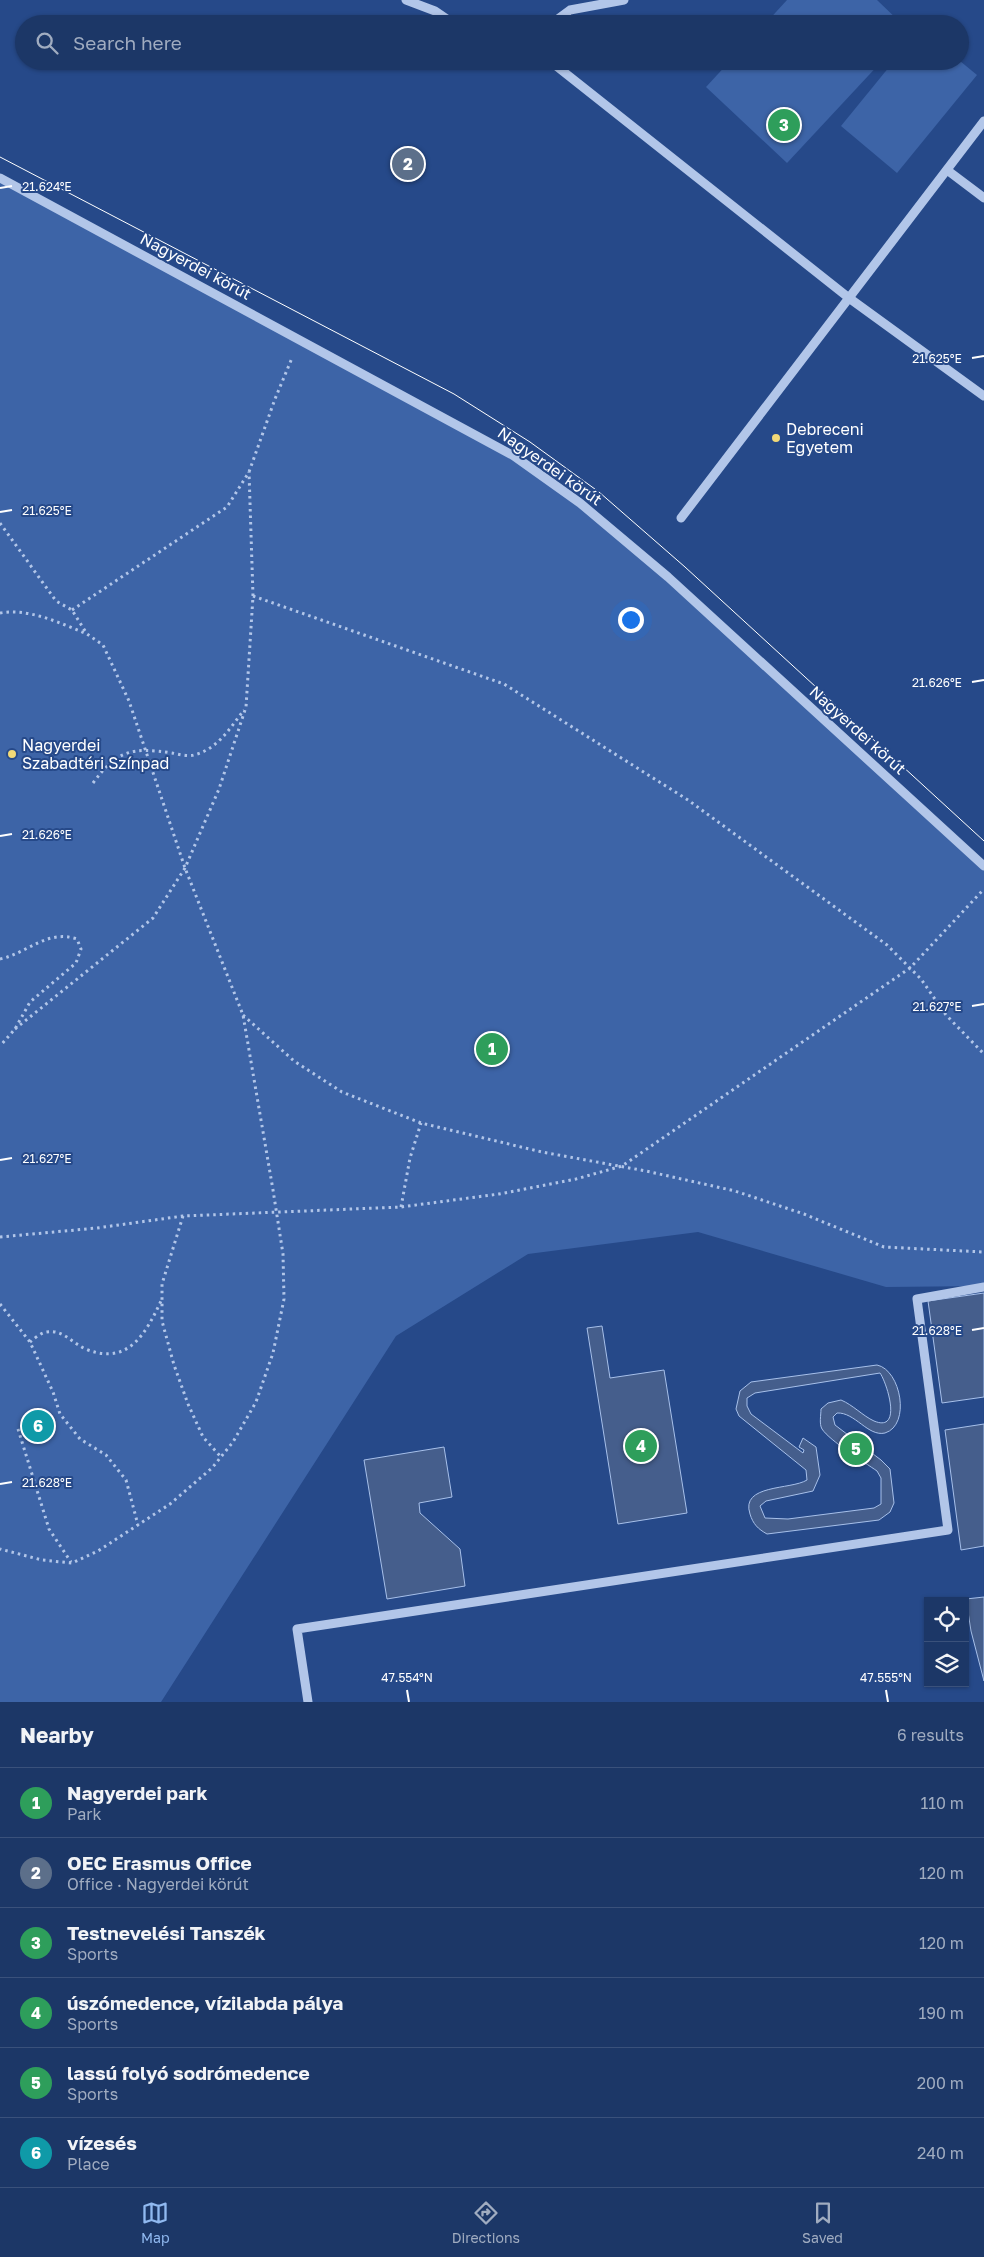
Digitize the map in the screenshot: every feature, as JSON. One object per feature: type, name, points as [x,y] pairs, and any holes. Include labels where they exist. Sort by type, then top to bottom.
[{"type":"street","points":[[406,0],[441,15]]},
{"type":"street","points":[[563,15],[570,10],[624,0]]},
{"type":"street","points":[[561,70],[849,298],[984,396]]},
{"type":"street","points":[[681,518],[984,121]]},
{"type":"street","points":[[947,170],[984,198]]},
{"type":"street","name":"Nagyerdei körút","points":[[0,178],[514,456],[580,502],[676,584],[984,866]]},
{"type":"street","points":[[308,1702],[297,1629],[948,1530],[917,1299],[984,1287]]},
{"type":"path","points":[[72,610],[227,507],[249,472],[274,399],[300,339]]},
{"type":"path","points":[[15,1028],[153,918],[185,868],[218,789],[246,707],[253,596],[249,472]]},
{"type":"path","points":[[0,523],[56,600],[72,610],[87,634]]},
{"type":"path","points":[[253,596],[504,684],[688,800],[886,945],[910,968],[946,1015],[984,1054]]},
{"type":"path","points":[[0,613],[10,611],[45,617],[87,634],[103,645],[130,701],[185,868],[243,1015],[283,1254],[284,1298],[273,1353],[256,1402],[233,1442],[212,1468],[170,1504],[98,1551],[72,1562],[42,1560],[0,1549]]},
{"type":"path","points":[[93,784],[107,764],[127,753],[146,749],[193,756],[219,743],[246,707]]},
{"type":"path","points":[[0,1237],[97,1228],[183,1216],[401,1208],[499,1194],[576,1179],[622,1166],[910,968],[984,889]]},
{"type":"path","points":[[0,959],[15,956],[43,940],[59,935],[77,939],[81,949],[76,963],[30,1002],[15,1028],[0,1046]]},
{"type":"path","points":[[243,1015],[294,1061],[342,1092],[421,1123],[542,1152],[622,1166],[735,1191],[804,1214],[884,1246],[984,1252]]},
{"type":"path","points":[[401,1208],[410,1158],[421,1123]]},
{"type":"path","points":[[183,1216],[162,1284],[162,1321],[174,1365],[188,1404],[203,1437],[221,1457]]},
{"type":"path","points":[[30,1342],[44,1332],[60,1333],[87,1350],[111,1354],[133,1346],[147,1330],[162,1298]]},
{"type":"path","points":[[0,1304],[30,1342],[53,1392],[60,1414],[80,1439],[106,1455],[126,1480],[138,1525]]},
{"type":"path","points":[[18,1430],[48,1529],[72,1562]]},
{"type":"shaded area","points":[[787,0],[877,0],[893,15],[773,15]]},
{"type":"shaded area","points":[[969,68],[977,75],[897,173],[841,126],[887,70],[969,70]]},
{"type":"shaded area","points":[[722,70],[874,70],[787,163],[706,87]]},
{"type":"shaded area","points":[[0,178],[443,415],[580,503],[984,866],[984,1286],[886,1287],[698,1232],[528,1254],[396,1336],[161,1702],[0,1702]]},
{"type":"shaded area","points":[[984,1293],[984,1397],[942,1403],[928,1301]]},
{"type":"shaded area","points":[[602,1326],[610,1378],[664,1370],[687,1513],[618,1524],[587,1328]]},
{"type":"shaded area","points":[[877,1365],[885,1369],[892,1377],[900,1398],[898,1420],[893,1428],[885,1433],[879,1433],[867,1428],[850,1416],[837,1413],[833,1417],[835,1425],[890,1469],[894,1503],[890,1512],[879,1520],[767,1534],[758,1528],[750,1514],[749,1504],[752,1497],[759,1493],[807,1480],[806,1470],[739,1416],[736,1409],[740,1391],[751,1382]],"holes":[[[880,1373],[889,1396],[890,1414],[888,1420],[883,1423],[874,1421],[841,1400],[828,1403],[821,1409],[820,1419],[821,1427],[826,1434],[877,1471],[881,1478],[881,1504],[874,1508],[788,1519],[765,1518],[760,1506],[766,1501],[813,1491],[820,1475],[816,1447],[803,1438],[799,1447],[804,1450],[803,1453],[751,1414],[747,1406],[747,1398],[755,1393]]]},
{"type":"shaded area","points":[[984,1424],[984,1546],[961,1550],[945,1430]]},
{"type":"shaded area","points":[[444,1447],[452,1497],[419,1503],[420,1513],[460,1549],[465,1586],[387,1599],[364,1460]]},
{"type":"shaded area","points":[[984,1597],[984,1681],[971,1631],[969,1599]]},
{"type":"tram line","points":[[0,157],[454,394],[530,442],[599,492],[685,567],[984,841]]},
{"type":"place","name":"Testnevelési Tanszék","points":[[784,125]]},
{"type":"place","name":"OEC Erasmus Office","points":[[408,164]]},
{"type":"place","name":"Debreceni Egyetem","points":[[776,438]]},
{"type":"place","name":"Nagyerdei Szabadtéri Színpad","points":[[12,754]]},
{"type":"place","name":"Nagyerdei park","points":[[492,1049]]},
{"type":"place","name":"vízesés","points":[[38,1426]]},
{"type":"place","name":"úszómedence, vízilabda pálya","points":[[641,1446]]},
{"type":"place","name":"lassú folyó sodrómedence","points":[[856,1449]]}]
